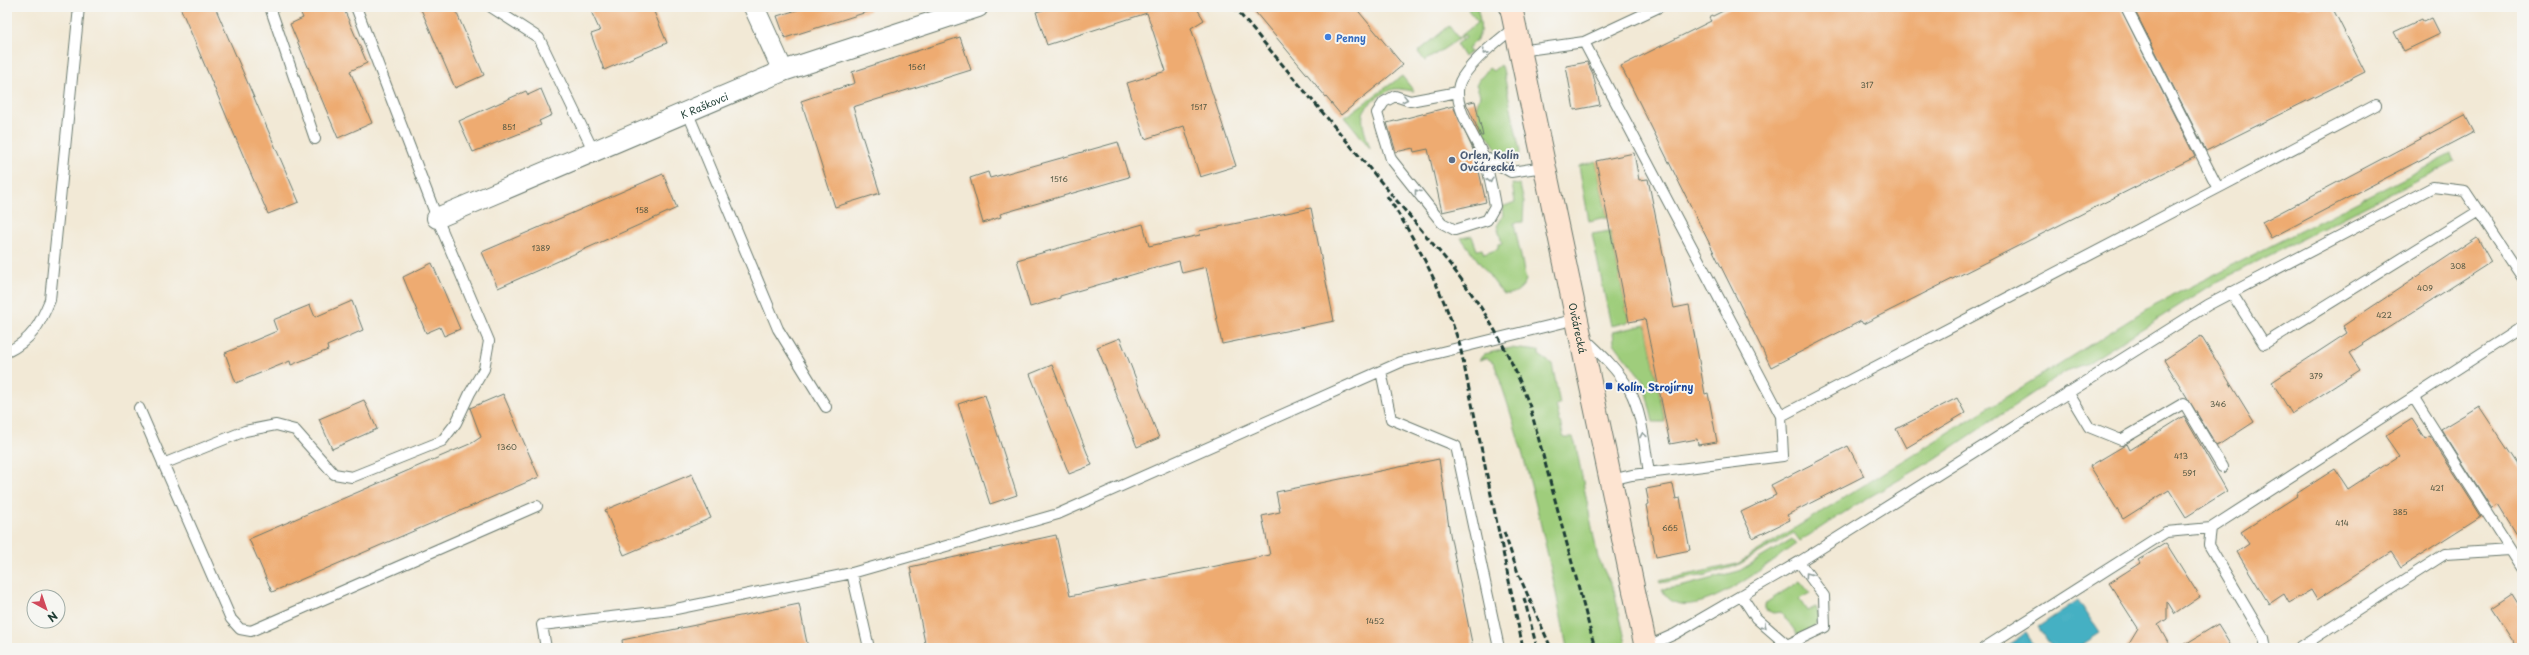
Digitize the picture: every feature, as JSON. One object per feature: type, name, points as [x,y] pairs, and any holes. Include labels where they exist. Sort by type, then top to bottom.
[{"type":"main road","name":"Ovčárecká","points":[[1513,17],[1646,648]]},
{"type":"street","points":[[754,7],[783,71]]},
{"type":"street","name":"K Raškovci","points":[[437,218],[593,150],[783,71],[978,7]]},
{"type":"lane","points":[[7,352],[22,345],[40,324],[50,300],[78,7]]},
{"type":"lane","points":[[270,7],[315,139]]},
{"type":"lane","points":[[163,464],[245,431],[276,425],[295,430],[334,474],[352,477],[442,440],[456,423],[484,369],[489,341],[437,218],[356,7]]},
{"type":"lane","points":[[491,7],[539,38],[593,150]]},
{"type":"lane","points":[[1520,51],[1584,42],[1659,7]]},
{"type":"lane","points":[[2126,7],[2218,188]]},
{"type":"lane","points":[[1458,92],[1416,100],[1395,96],[1384,102],[1377,113],[1390,159],[1442,223],[1455,230],[1487,220],[1495,206],[1483,156],[1466,124],[1458,92],[1461,79],[1490,47],[1513,17]]},
{"type":"lane","points":[[1584,42],[1781,416],[1783,456],[1649,473],[1611,480]]},
{"type":"lane","points":[[1781,416],[2376,105]]},
{"type":"lane","points":[[687,111],[778,329],[826,407]]},
{"type":"lane","points":[[1483,156],[1511,172],[1544,167]]},
{"type":"lane","points":[[1646,648],[1675,634],[1799,562],[2068,392],[2231,292],[2433,187],[2465,191],[2477,212],[2522,277]]},
{"type":"lane","points":[[2231,292],[2264,344],[2477,212]]},
{"type":"lane","points":[[546,648],[542,625],[671,610],[852,572],[1058,514],[1401,362],[1460,346],[1578,326],[1610,363],[1630,390],[1641,426],[1649,473]]},
{"type":"lane","points":[[1984,648],[2166,532],[2211,528],[2522,327]]},
{"type":"lane","points":[[1381,370],[1391,419],[1456,446],[1499,648]]},
{"type":"lane","points":[[2068,392],[2089,427],[2121,440],[2184,402],[2222,467]]},
{"type":"lane","points":[[2414,398],[2522,568]]},
{"type":"lane","points":[[139,408],[231,620],[240,629],[251,631],[537,506]]},
{"type":"lane","points":[[2211,528],[2209,545],[2264,638],[2266,648]]},
{"type":"lane","points":[[2299,648],[2445,554],[2510,550]]},
{"type":"lane","points":[[1741,595],[1756,618],[1787,645],[1825,627],[1824,596],[1799,562]]},
{"type":"lane","points":[[852,572],[869,648]]},
{"type":"green space","points":[[1470,7],[1477,7],[1480,19],[1480,29],[1477,39],[1468,48],[1471,52],[1464,57],[1456,44],[1466,37],[1465,35],[1425,61],[1418,52],[1449,26],[1458,38],[1478,22],[1468,10]]},
{"type":"green space","points":[[1500,65],[1503,69],[1520,152],[1517,160],[1496,154],[1498,151],[1488,136],[1484,137],[1476,108],[1480,95],[1476,84],[1489,68],[1493,71]]},
{"type":"green space","points":[[1402,76],[1414,91],[1397,89],[1391,90],[1371,102],[1363,114],[1363,123],[1370,148],[1345,117]]},
{"type":"green space","points":[[2452,154],[2455,161],[2215,283],[2086,364],[2066,371],[1935,459],[1859,503],[1800,541],[1794,533],[1736,566],[1706,575],[1660,583],[1659,581],[1737,564],[2154,305]]},
{"type":"green space","points":[[1596,161],[1607,217],[1589,221],[1579,166]]},
{"type":"green space","points":[[1512,184],[1520,185],[1524,203],[1523,222],[1514,223],[1526,280],[1523,286],[1514,293],[1503,294],[1461,238],[1472,236],[1477,250],[1482,249],[1484,254],[1498,249],[1498,244],[1502,243],[1497,226],[1503,216],[1502,207],[1515,202]]},
{"type":"green space","points":[[1610,231],[1629,322],[1611,326],[1592,234]]},
{"type":"green space","points":[[1646,325],[1665,422],[1653,422],[1643,380],[1614,343],[1613,332]]},
{"type":"green space","points":[[1511,348],[1539,351],[1539,355],[1552,364],[1560,404],[1556,405],[1564,438],[1573,438],[1576,446],[1598,558],[1614,591],[1627,648],[1567,648],[1536,504],[1517,433],[1494,363],[1487,358],[1479,360],[1484,354]]},
{"type":"green space","points":[[1792,539],[1796,544],[1768,565],[1749,578],[1707,600],[1688,604],[1673,602],[1662,589],[1680,587],[1739,571]]},
{"type":"green space","points":[[1800,581],[1810,593],[1799,599],[1807,611],[1816,607],[1819,617],[1818,621],[1812,628],[1798,635],[1781,612],[1773,613],[1764,609],[1764,604]]},
{"type":"water","points":[[2078,600],[2100,633],[2077,648],[2052,648],[2038,627]]},
{"type":"water","points":[[2026,633],[2036,648],[2003,648]]},
{"type":"building","points":[[180,7],[215,7],[299,202],[268,214]]},
{"type":"building","points":[[298,7],[343,7],[367,63],[350,71],[372,123],[338,138],[290,24],[303,18]]},
{"type":"building","points":[[420,7],[454,7],[484,75],[455,88]]},
{"type":"building","points":[[589,7],[652,7],[667,43],[604,70],[591,34],[600,31]]},
{"type":"building","points":[[807,7],[869,7],[870,11],[785,38],[777,16]]},
{"type":"building","points":[[1053,7],[1196,7],[1204,20],[1191,28],[1236,166],[1200,177],[1184,126],[1145,139],[1127,83],[1166,71],[1147,13],[1047,45],[1036,12]]},
{"type":"building","name":"Penny","points":[[1251,7],[1355,7],[1403,65],[1341,115]]},
{"type":"building","points":[[1731,7],[2120,7],[2195,157],[1863,324],[1861,321],[1771,367],[1621,66],[1711,21],[1709,18]]},
{"type":"building","points":[[2133,7],[2332,7],[2365,72],[2206,151]]},
{"type":"building","points":[[2432,18],[2440,34],[2404,51],[2394,32],[2422,19],[2423,22]]},
{"type":"building","points":[[960,37],[971,70],[853,107],[880,193],[835,207],[801,101],[855,83],[852,72]]},
{"type":"building","points":[[1587,62],[1593,74],[1600,105],[1574,110],[1566,66]]},
{"type":"building","points":[[541,89],[552,115],[539,121],[541,125],[473,152],[459,121],[526,91],[528,95]]},
{"type":"building","points":[[1475,101],[1483,136],[1481,136],[1466,103]]},
{"type":"building","points":[[1453,106],[1475,154],[1486,202],[1442,212],[1428,149],[1414,152],[1413,148],[1396,152],[1387,123]]},
{"type":"building","points":[[2465,115],[2474,132],[2271,238],[2262,222]]},
{"type":"building","points":[[1118,142],[1129,177],[1000,214],[1001,217],[983,223],[970,178],[988,172],[990,178]]},
{"type":"building","points":[[1634,153],[1639,180],[1648,179],[1674,308],[1689,305],[1705,394],[1708,393],[1717,442],[1698,445],[1697,439],[1670,444],[1645,319],[1629,322],[1596,161]]},
{"type":"building","points":[[663,174],[677,208],[498,288],[482,252]]},
{"type":"building","points":[[1311,208],[1334,321],[1222,344],[1206,267],[1182,273],[1179,261],[1060,296],[1060,298],[1030,307],[1017,260],[1143,224],[1149,246],[1200,235],[1199,231]]},
{"type":"building","points":[[2477,237],[2491,262],[2349,353],[2360,370],[2292,414],[2272,382],[2347,333],[2343,326]]},
{"type":"building","points":[[432,263],[460,329],[444,336],[440,327],[426,333],[403,277]]},
{"type":"building","points":[[352,301],[363,330],[327,346],[328,350],[291,365],[290,361],[236,383],[225,353],[277,331],[273,320],[310,305],[315,317]]},
{"type":"building","points":[[2201,336],[2254,422],[2217,446],[2164,360]]},
{"type":"building","points":[[1120,338],[1159,438],[1137,447],[1097,347]]},
{"type":"building","points":[[1052,365],[1092,465],[1069,474],[1030,374]]},
{"type":"building","points":[[503,394],[539,477],[272,592],[249,539],[472,443],[481,437],[470,408]]},
{"type":"building","points":[[985,395],[1017,495],[990,504],[958,404]]},
{"type":"building","points":[[1957,398],[1965,413],[1906,448],[1896,429]]},
{"type":"building","points":[[364,400],[377,429],[332,449],[319,419]]},
{"type":"building","points":[[2479,406],[2522,471],[2522,544],[2498,505],[2492,509],[2441,429]]},
{"type":"building","points":[[2184,416],[2227,491],[2186,517],[2169,490],[2123,519],[2090,466],[2127,444],[2130,450]]},
{"type":"building","points":[[2412,419],[2425,439],[2430,436],[2481,516],[2401,567],[2391,552],[2317,600],[2311,590],[2289,603],[2284,594],[2269,604],[2237,552],[2249,544],[2241,532],[2297,496],[2296,494],[2335,469],[2348,489],[2399,456],[2385,436]]},
{"type":"building","points":[[1848,446],[1864,476],[1787,515],[1790,520],[1753,538],[1741,512],[1776,495],[1771,485]]},
{"type":"building","points":[[1439,459],[1450,534],[1473,648],[926,648],[910,567],[1056,535],[1070,596],[1270,555],[1262,516],[1280,512],[1276,492]]},
{"type":"building","points":[[692,474],[711,518],[624,555],[605,510]]},
{"type":"building","points":[[1673,484],[1676,499],[1680,498],[1690,550],[1656,557],[1646,505],[1649,504],[1646,489]]},
{"type":"building","points":[[2166,543],[2200,597],[2175,614],[2167,601],[2167,619],[2158,625],[2171,648],[2126,648],[2138,628],[2109,583],[2140,563],[2138,560]]},
{"type":"building","points":[[2512,594],[2522,610],[2522,648],[2517,648],[2491,608]]},
{"type":"building","points":[[799,604],[808,648],[623,648],[622,640]]},
{"type":"building","points":[[2218,624],[2233,648],[2179,648]]},
{"type":"railway","points":[[1234,7],[1449,263],[1496,332],[1514,367],[1530,407],[1595,648]]},
{"type":"railway","points":[[1387,196],[1429,268],[1446,306],[1460,346],[1523,648]]},
{"type":"railway","points":[[1504,532],[1518,573],[1551,648]]},
{"type":"railway","points":[[1524,598],[1537,648]]},
{"type":"place","name":"Penny","points":[[1328,37]]},
{"type":"place","name":"Orlen, Kolín Ovčárecká","points":[[1452,160]]},
{"type":"place","name":"Kolín, Strojírny","points":[[1609,386]]}]
